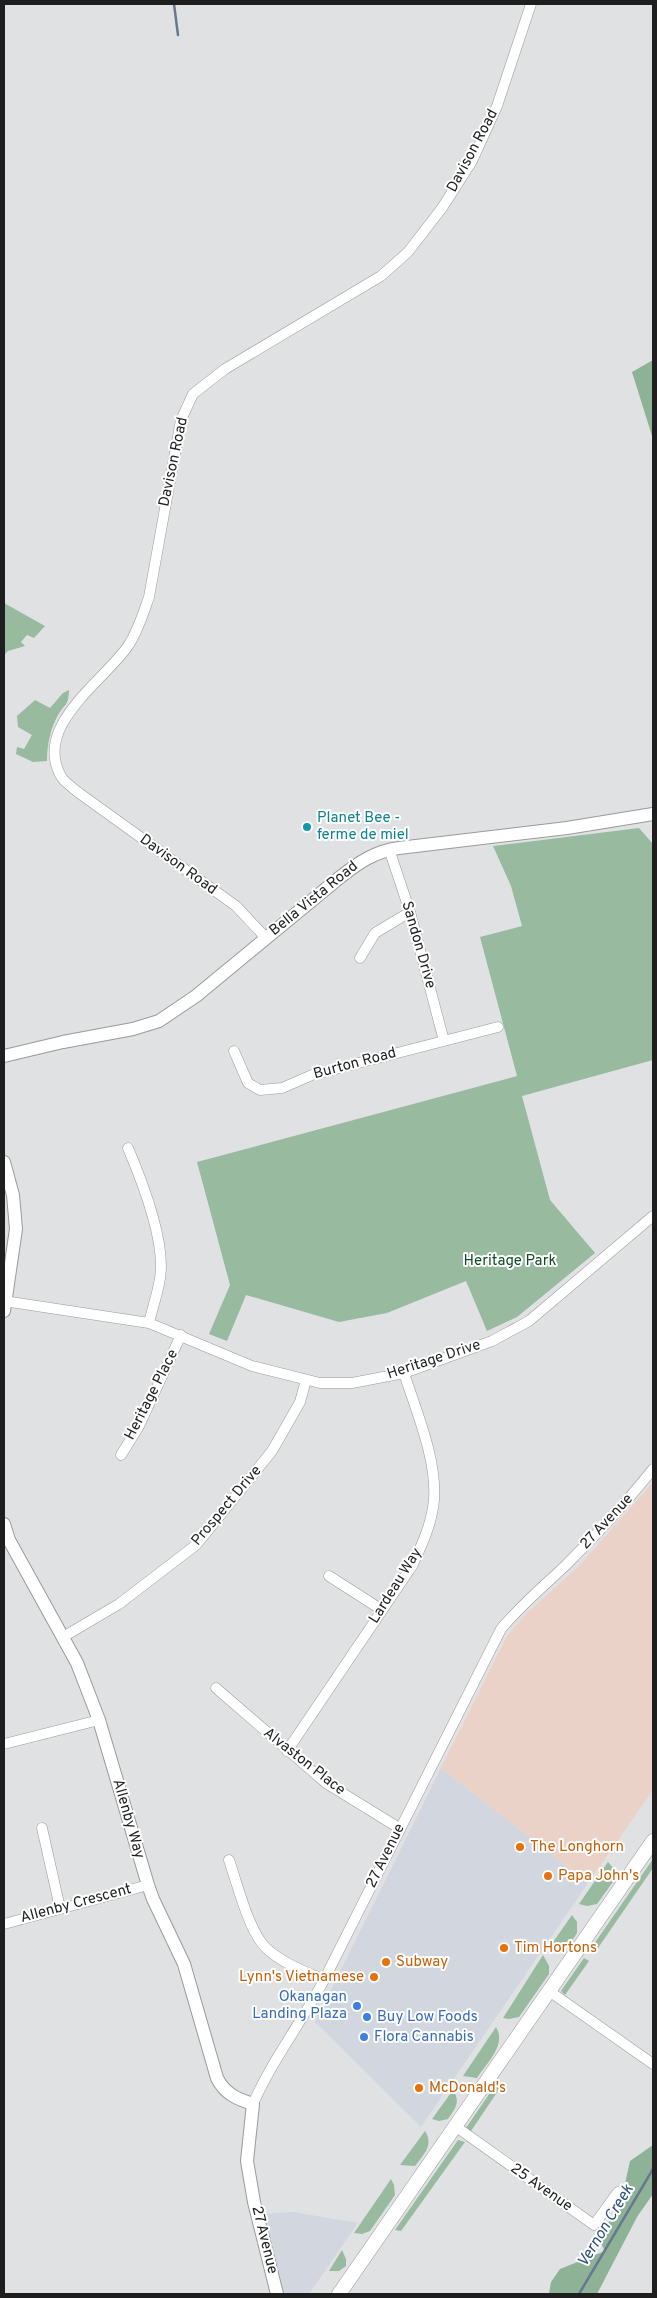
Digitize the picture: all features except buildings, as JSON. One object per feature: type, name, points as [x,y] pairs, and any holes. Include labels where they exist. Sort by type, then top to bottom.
[{"type":"main road","points":[[338,2294],[653,1843]]},
{"type":"street","name":"Davison Road","points":[[266,938],[236,906],[79,794],[65,781],[55,760],[56,738],[65,717],[128,647],[140,625],[149,597],[181,420],[193,394],[225,369],[381,276],[408,252],[442,208],[472,161],[497,106],[531,4]]},
{"type":"street","name":"Bella Vista Road","points":[[4,1056],[63,1042],[132,1029],[159,1021],[196,996],[360,861],[389,849],[567,828],[653,814]]},
{"type":"street","name":"Sandon Drive","points":[[389,849],[410,912],[444,1041]]},
{"type":"street","points":[[360,958],[375,933],[410,912]]},
{"type":"street","name":"Burton Road","points":[[234,1051],[248,1083],[260,1090],[282,1088],[312,1074],[498,1027]]},
{"type":"street","points":[[128,1148],[143,1184],[158,1244],[160,1277],[149,1323]]},
{"type":"street","points":[[4,1162],[13,1195],[16,1229],[4,1304]]},
{"type":"street","name":"Heritage Drive","points":[[4,1304],[149,1323],[252,1366],[320,1384],[352,1383],[404,1373],[492,1341],[529,1321],[653,1216]]},
{"type":"street","name":"Heritage Place","points":[[121,1455],[139,1426],[181,1335]]},
{"type":"street","name":"Lardeau Way","points":[[286,1751],[412,1566],[423,1543],[434,1500],[430,1457],[404,1373]]},
{"type":"street","name":"Prospect Drive","points":[[63,1637],[118,1604],[196,1545],[272,1451],[300,1402],[306,1380]]},
{"type":"street","name":"27 Avenue","points":[[277,2294],[254,2202],[247,2161],[253,2104],[269,2071],[299,2026],[324,1980],[501,1629],[514,1613],[599,1532],[653,1469]]},
{"type":"street","name":"Allenby Way","points":[[4,1524],[9,1540],[77,1663],[99,1720],[153,1900],[184,1964],[216,2078],[226,2092],[240,2100],[253,2104]]},
{"type":"street","points":[[329,1576],[382,1610]]},
{"type":"street","name":"Alvaston Place","points":[[216,1688],[326,1784],[399,1828]]},
{"type":"street","points":[[4,1744],[99,1720]]},
{"type":"street","points":[[42,1828],[60,1908]]},
{"type":"street","points":[[229,1860],[255,1933],[266,1948],[285,1962],[324,1980]]},
{"type":"street","name":"Allenby Crescent","points":[[4,1924],[148,1885]]},
{"type":"street","points":[[550,1991],[653,2064]]},
{"type":"street","name":"25 Avenue","points":[[455,2126],[594,2225],[618,2192]]},
{"type":"shaded area","points":[[653,1482],[653,1790],[588,1883],[441,1768],[507,1636],[526,1614],[580,1565]]},
{"type":"shaded area","points":[[441,1768],[588,1883],[421,2127],[315,2022]]},
{"type":"shaded area","points":[[293,2212],[358,2223],[309,2294],[283,2294],[260,2214]]},
{"type":"green space","points":[[653,360],[653,439],[632,372]]},
{"type":"green space","points":[[4,603],[45,626],[34,638],[27,635],[21,642],[25,646],[8,651],[4,655]]},
{"type":"green space","points":[[69,690],[67,702],[55,720],[51,732],[47,761],[33,762],[16,754],[17,747],[24,749],[32,735],[18,727],[17,716],[35,700],[50,708],[63,693]]},
{"type":"green space","name":"Heritage Park","points":[[639,828],[653,844],[653,1060],[522,1096],[550,1200],[595,1253],[517,1317],[487,1331],[466,1281],[387,1313],[339,1322],[246,1295],[227,1341],[209,1334],[230,1285],[197,1162],[517,1076],[480,937],[522,926],[511,886],[493,846]]},
{"type":"green space","points":[[653,1859],[653,1868],[598,1948],[594,1944]]},
{"type":"green space","points":[[608,1862],[614,1869],[615,1879],[597,1904],[587,1906],[579,1904]]},
{"type":"green space","points":[[572,1915],[577,1922],[577,1933],[563,1947],[551,1945]]},
{"type":"green space","points":[[543,1955],[549,1966],[549,1974],[519,2017],[503,2018]]},
{"type":"green space","points":[[584,1958],[589,1961],[565,1995],[561,1991]]},
{"type":"green space","points":[[496,2027],[499,2041],[490,2060],[477,2078],[463,2076]]},
{"type":"green space","points":[[496,2084],[502,2085],[471,2131],[466,2128]]},
{"type":"green space","points":[[453,2090],[457,2102],[455,2109],[448,2119],[439,2121],[432,2119]]},
{"type":"green space","points":[[425,2131],[428,2136],[428,2145],[422,2157],[415,2166],[400,2165]]},
{"type":"green space","points":[[458,2140],[465,2142],[401,2231],[395,2230]]},
{"type":"green space","points":[[653,2145],[653,2194],[637,2217],[597,2294],[549,2294],[551,2282],[560,2269],[605,2251],[598,2238],[620,2206],[630,2161]]},
{"type":"green space","points":[[391,2179],[395,2195],[370,2231],[362,2234],[354,2233]]},
{"type":"green space","points":[[342,2250],[346,2259],[346,2266],[339,2271],[329,2271]]},
{"type":"waterway","points":[[174,4],[178,35]]},
{"type":"waterway","name":"Vernon Creek","points":[[579,2294],[653,2169]]},
{"type":"place","name":"Planet Bee - ferme de miel","points":[[307,827]]},
{"type":"place","name":"The Longhorn","points":[[520,1847]]},
{"type":"place","name":"Papa John's","points":[[548,1876]]},
{"type":"place","name":"Tim Hortons","points":[[504,1948]]},
{"type":"place","name":"Subway","points":[[386,1962]]},
{"type":"place","name":"Lynn's Vietnamese","points":[[374,1977]]},
{"type":"place","name":"Okanagan Landing Plaza","points":[[357,2006]]},
{"type":"place","name":"Buy Low Foods","points":[[367,2017]]},
{"type":"place","name":"Flora Cannabis","points":[[364,2037]]},
{"type":"place","name":"McDonald's","points":[[419,2088]]}]
